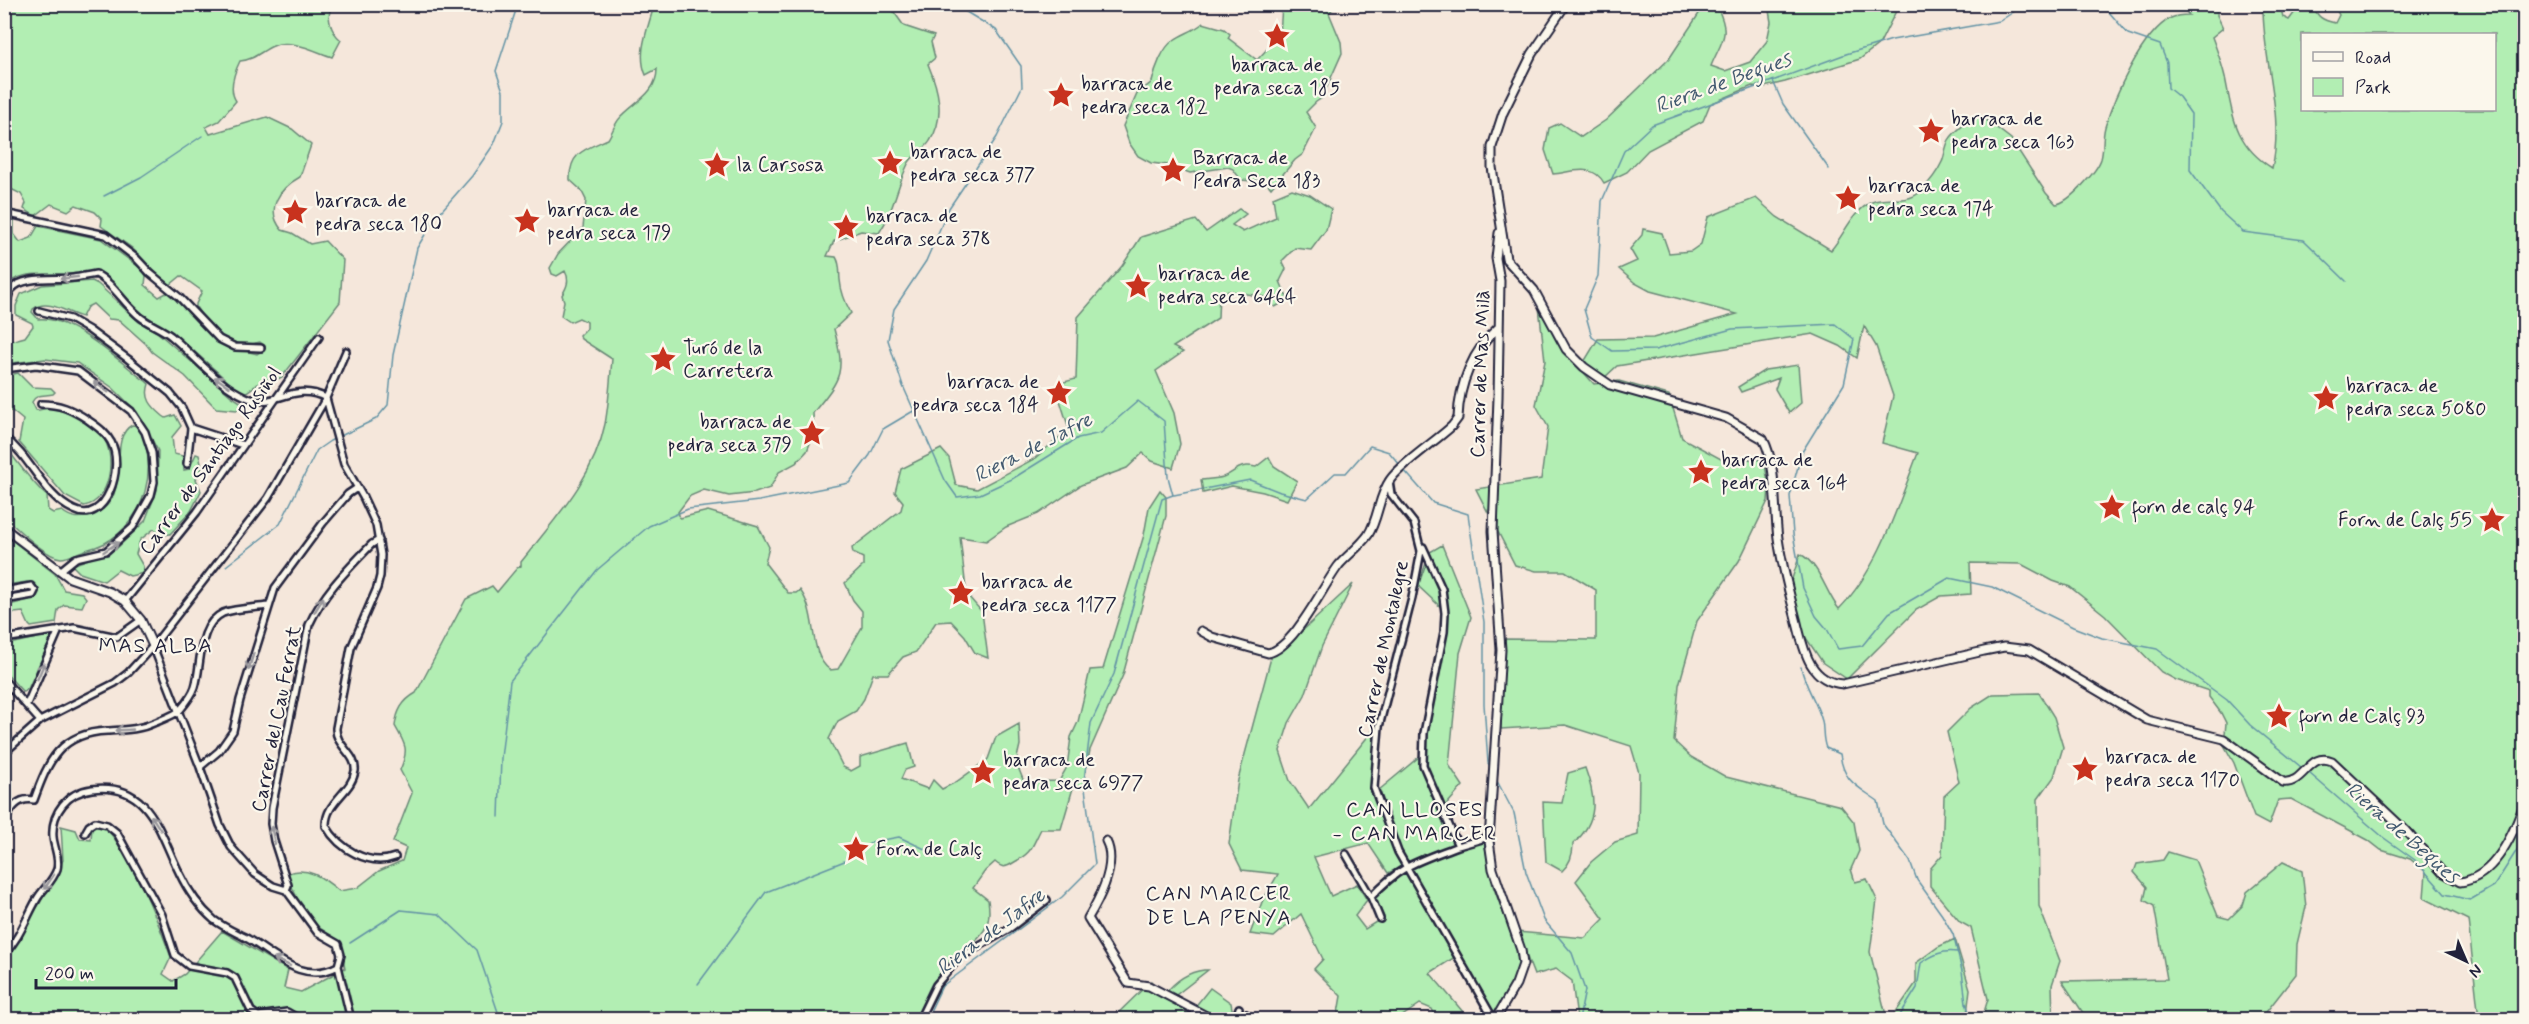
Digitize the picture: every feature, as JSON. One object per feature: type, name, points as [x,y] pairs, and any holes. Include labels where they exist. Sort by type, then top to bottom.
[{"type":"street","points":[[1566,4],[1532,54],[1496,131],[1491,156],[1506,259],[1534,290],[1566,349],[1584,367],[1610,385],[1726,418],[1763,439],[1770,459],[1785,575],[1804,650],[1815,672],[1829,682],[1843,684],[1933,661],[2004,647],[2030,650],[2147,720],[2223,739],[2283,782],[2294,781],[2315,761],[2325,758],[2332,761],[2405,830],[2445,875],[2460,882],[2474,877],[2504,850],[2515,830],[2524,804]]},
{"type":"street","points":[[4,213],[106,236],[136,258],[179,297],[219,339],[235,347],[261,348]]},
{"type":"street","name":"Carrer de Mas Milà","points":[[1495,1020],[1516,984],[1523,964],[1521,950],[1493,869],[1489,837],[1501,650],[1493,531],[1500,281],[1496,258],[1500,219]]},
{"type":"street","points":[[4,327],[7,302],[11,290],[18,284],[40,279],[66,279],[96,274],[138,316],[171,336],[218,380],[251,400],[268,401],[300,391],[326,398]]},
{"type":"street","points":[[39,311],[70,320],[121,354],[170,393],[182,408],[192,428],[188,464]]},
{"type":"street","points":[[1202,631],[1212,637],[1268,653],[1284,644],[1306,616],[1339,565],[1367,536],[1389,481],[1444,434],[1458,418],[1473,356],[1485,339],[1498,328]]},
{"type":"street","name":"Carrer de Santiago Rusiñol","points":[[125,601],[197,512],[319,337]]},
{"type":"street","points":[[4,753],[40,721],[128,673],[153,646],[268,498],[326,398],[346,351]]},
{"type":"street","points":[[4,369],[36,365],[78,371],[131,411],[145,432],[152,453],[154,482],[151,495],[133,527],[106,551],[76,558],[60,571]]},
{"type":"street","points":[[326,398],[344,464],[372,516],[379,540],[380,576],[351,648],[336,728],[336,738],[352,759],[355,771],[353,778],[329,810],[326,820],[332,835],[357,855],[372,861],[386,861],[395,857]]},
{"type":"street","points":[[4,437],[25,455],[47,489],[71,509],[84,512],[102,503],[114,485],[116,472],[115,451],[112,443],[98,427],[73,410],[59,405],[40,404]]},
{"type":"street","points":[[192,428],[243,446]]},
{"type":"street","name":"Carrer de Montalegre","points":[[1389,481],[1391,494],[1412,518],[1421,542],[1412,598],[1379,727],[1374,788],[1392,840],[1495,1020]]},
{"type":"street","points":[[200,767],[219,751],[233,731],[275,588],[304,546],[348,494],[357,488]]},
{"type":"street","points":[[4,528],[60,571],[81,582],[110,592],[125,601],[141,620],[179,712],[220,825],[231,847],[255,874],[280,890],[286,891],[317,932],[338,944],[341,955],[338,966],[351,1020]]},
{"type":"street","name":"Carrer del Cau Ferrat","points":[[286,891],[288,885],[271,824],[272,808],[300,678],[306,636],[322,599],[372,544],[379,540]]},
{"type":"street","points":[[1421,542],[1442,589],[1445,613],[1444,633],[1424,733],[1423,765],[1458,846]]},
{"type":"street","points":[[4,591],[31,586],[35,591],[33,595],[4,600]]},
{"type":"street","points":[[4,822],[17,803],[34,800],[47,765],[54,754],[68,742],[87,734],[138,729],[179,712],[190,698],[196,685],[203,643],[210,624],[223,613],[268,606]]},
{"type":"street","points":[[4,639],[74,628],[117,637],[141,620]]},
{"type":"street","points":[[27,704],[59,630]]},
{"type":"street","points":[[4,680],[40,721]]},
{"type":"street","points":[[4,954],[16,939],[37,899],[57,868],[53,832],[58,812],[72,795],[85,790],[105,788],[129,794],[144,806],[161,830],[180,875],[214,920],[285,964],[315,972],[338,966]]},
{"type":"street","points":[[85,834],[88,826],[95,822],[113,828],[162,915],[172,950],[179,959],[195,968],[231,975],[238,981],[251,1011],[258,1016],[287,1012],[301,1020]]},
{"type":"street","points":[[1371,897],[1383,883],[1406,865],[1489,837]]},
{"type":"street","points":[[1106,841],[1109,854],[1108,872],[1088,918],[1128,983],[1149,986],[1214,1020]]},
{"type":"street","points":[[1346,854],[1371,897],[1380,919]]},
{"type":"street","points":[[918,1020],[940,980],[959,958],[1009,929],[1047,900]]},
{"type":"street","points":[[1235,1020],[1239,1008]]},
{"type":"street","points":[[1246,1014],[1253,1020]]},
{"type":"green space","points":[[5,5],[333,5],[329,14],[330,24],[334,33],[341,40],[332,57],[295,45],[280,44],[240,61],[232,86],[236,101],[219,121],[206,127],[210,134],[267,117],[292,129],[311,145],[300,177],[281,193],[274,214],[282,230],[310,244],[325,241],[343,260],[340,302],[282,377],[276,380],[265,379],[245,393],[232,385],[176,335],[143,314],[98,273],[43,274],[17,278],[10,282],[5,294],[5,217],[14,220],[14,234],[20,242],[31,238],[38,226],[101,239],[143,270],[146,276],[145,285],[159,297],[168,292],[171,293],[201,321],[216,340],[257,354],[265,349],[260,342],[240,344],[215,331],[196,307],[202,291],[181,276],[170,285],[167,284],[132,248],[101,226],[102,219],[95,212],[76,205],[68,211],[51,204],[35,216],[24,209],[26,203],[21,194],[7,187],[5,189]]},
{"type":"green space","points":[[654,5],[889,5],[904,26],[934,36],[931,42],[935,58],[928,64],[939,102],[935,132],[928,144],[908,164],[879,233],[861,231],[834,241],[827,256],[836,257],[838,260],[842,293],[851,313],[834,329],[840,366],[835,383],[813,413],[814,433],[807,451],[796,463],[779,472],[770,488],[755,493],[729,496],[704,490],[690,496],[678,512],[680,518],[708,511],[758,526],[769,547],[765,563],[788,593],[796,593],[800,590],[806,600],[818,654],[830,670],[838,669],[862,627],[862,611],[853,600],[845,583],[863,566],[863,558],[853,553],[852,548],[901,510],[903,502],[895,492],[901,469],[941,449],[949,458],[956,485],[977,489],[1034,459],[1069,429],[1058,394],[1060,383],[1076,379],[1078,317],[1122,266],[1141,237],[1196,220],[1206,232],[1239,209],[1246,214],[1232,225],[1243,232],[1276,217],[1273,197],[1292,189],[1310,195],[1331,209],[1326,230],[1311,250],[1295,248],[1282,261],[1286,269],[1280,281],[1288,300],[1275,307],[1264,297],[1230,291],[1219,293],[1218,318],[1173,347],[1183,352],[1156,371],[1174,413],[1180,444],[1173,468],[1152,461],[1143,453],[1127,468],[1081,485],[1038,514],[1006,527],[986,541],[960,537],[966,589],[968,596],[982,612],[988,658],[975,653],[965,636],[951,621],[936,622],[916,652],[903,657],[888,674],[873,674],[864,699],[856,711],[838,721],[829,739],[843,767],[851,771],[860,766],[860,757],[908,743],[914,767],[905,770],[901,779],[928,789],[933,780],[942,789],[988,759],[996,737],[1019,724],[1020,745],[1016,762],[1024,782],[1059,781],[1067,767],[1071,737],[1078,722],[1090,670],[1103,669],[1144,535],[1149,507],[1160,490],[1166,497],[1166,516],[1123,675],[1090,750],[1083,786],[1073,788],[1061,829],[1041,829],[1031,849],[1024,856],[1006,866],[995,862],[985,871],[973,888],[988,900],[989,916],[986,927],[983,933],[957,958],[922,1019],[5,1019],[4,956],[40,903],[63,860],[61,826],[76,830],[80,839],[91,840],[92,827],[106,827],[117,842],[151,906],[171,957],[163,974],[173,981],[185,974],[222,931],[288,970],[284,988],[301,992],[345,968],[340,942],[307,919],[286,874],[308,872],[339,891],[357,888],[379,871],[402,861],[406,848],[393,842],[412,793],[400,770],[405,757],[405,748],[395,726],[399,711],[407,699],[416,693],[466,599],[492,586],[497,592],[521,566],[521,562],[571,498],[600,444],[605,424],[612,359],[581,339],[580,335],[587,328],[587,322],[579,318],[570,322],[561,316],[564,301],[562,295],[568,280],[565,271],[557,276],[552,274],[550,268],[558,254],[583,228],[586,200],[581,190],[570,180],[572,163],[580,153],[608,139],[618,120],[644,97],[656,78],[657,69],[646,75],[642,57],[644,40]]},
{"type":"green space","points":[[1282,5],[1336,5],[1329,13],[1341,42],[1342,53],[1322,98],[1306,112],[1316,128],[1303,154],[1271,188],[1262,177],[1253,181],[1241,180],[1233,169],[1228,167],[1190,173],[1168,165],[1151,163],[1138,156],[1129,143],[1123,126],[1137,94],[1152,82],[1166,48],[1203,23],[1224,29],[1230,34],[1228,38],[1257,60],[1280,35]]},
{"type":"green space","points":[[1768,5],[1899,5],[1880,43],[1860,59],[1785,82],[1764,87],[1752,86],[1710,104],[1703,121],[1648,150],[1627,172],[1604,183],[1594,173],[1588,171],[1553,174],[1545,150],[1549,128],[1560,123],[1581,137],[1606,120],[1669,59],[1702,9],[1718,9],[1724,26],[1723,38],[1711,66],[1725,71],[1750,62],[1767,41],[1771,22]]},
{"type":"green space","points":[[2180,5],[2218,5],[2217,15],[2223,28],[2212,37],[2224,72],[2234,117],[2243,140],[2250,150],[2272,168],[2275,148],[2275,107],[2266,46],[2263,5],[2280,5],[2283,17],[2289,20],[2295,12],[2295,5],[2313,5],[2321,17],[2335,23],[2339,15],[2334,5],[2524,5],[2524,1019],[2479,1019],[2468,920],[2424,898],[2426,872],[2410,859],[2381,850],[2368,840],[2291,799],[2278,800],[2269,825],[2254,817],[2234,763],[2224,745],[2226,723],[2209,697],[2209,691],[2176,680],[2161,672],[2105,615],[2070,587],[2021,564],[1970,563],[1971,594],[1941,596],[1916,610],[1847,679],[1823,663],[1804,635],[1791,582],[1800,554],[1813,564],[1839,609],[1866,574],[1886,536],[1918,453],[1882,443],[1893,396],[1876,346],[1864,326],[1857,358],[1840,346],[1813,334],[1617,366],[1604,378],[1584,362],[1598,339],[1653,338],[1737,314],[1650,291],[1635,283],[1619,269],[1637,261],[1630,249],[1642,235],[1643,229],[1662,233],[1669,253],[1691,251],[1701,244],[1708,217],[1756,198],[1777,217],[1831,250],[1853,217],[1865,206],[1878,200],[1908,198],[1920,192],[1940,166],[1952,136],[1976,115],[1981,116],[2011,139],[2046,193],[2056,204],[2062,202],[2082,186],[2101,159],[2104,131],[2109,114],[2122,83],[2140,51],[2160,26],[2180,15],[2189,15]]},
{"type":"green space","points":[[92,281],[139,322],[157,332],[231,396],[245,405],[237,410],[216,408],[185,376],[152,352],[119,320],[109,319],[93,304],[87,307],[82,317],[45,305],[33,309],[32,312],[38,319],[60,322],[83,334],[106,349],[149,384],[147,394],[152,405],[166,418],[175,415],[181,426],[172,437],[174,454],[183,456],[184,470],[189,469],[196,454],[199,455],[202,468],[196,479],[201,491],[191,511],[170,534],[163,535],[154,529],[140,540],[136,554],[144,573],[130,576],[118,570],[104,581],[80,573],[72,565],[116,549],[145,521],[157,490],[158,451],[137,412],[113,388],[77,363],[45,359],[4,364],[6,342],[25,337],[33,326],[32,323],[16,315],[16,306],[21,294],[42,285]]},
{"type":"green space","points":[[1539,307],[1558,344],[1594,384],[1619,381],[1669,395],[1682,438],[1732,465],[1749,459],[1764,460],[1769,487],[1768,501],[1739,561],[1697,621],[1679,685],[1674,741],[1691,757],[1726,777],[1841,806],[1854,822],[1859,851],[1851,869],[1855,882],[1867,879],[1877,900],[1870,952],[1887,1019],[1577,1019],[1572,981],[1556,969],[1534,975],[1517,932],[1585,938],[1604,919],[1576,881],[1591,862],[1615,842],[1638,835],[1639,773],[1631,746],[1565,725],[1501,729],[1503,639],[1596,640],[1596,590],[1565,571],[1536,571],[1515,565],[1476,489],[1541,479],[1548,427],[1536,405],[1545,361]]},
{"type":"green space","points":[[1798,365],[1801,403],[1789,413],[1775,389],[1779,378],[1741,392],[1738,387],[1765,370]]},
{"type":"green space","points":[[18,373],[32,387],[51,388],[55,392],[34,399],[32,402],[36,410],[49,408],[69,414],[98,432],[107,444],[109,476],[106,487],[93,503],[84,506],[65,496],[19,442],[23,420],[12,411],[4,411],[5,376]]},
{"type":"green space","points":[[132,425],[138,426],[145,442],[148,475],[139,506],[131,521],[119,533],[100,546],[61,558],[40,548],[5,518],[4,445],[47,496],[48,510],[53,513],[62,511],[74,517],[84,517],[103,509],[112,498],[117,485],[120,444],[124,433]]},
{"type":"green space","points":[[1269,457],[1274,466],[1297,481],[1287,500],[1263,492],[1232,486],[1203,493],[1201,480],[1223,477],[1245,466],[1256,467]]},
{"type":"green space","points":[[4,534],[55,574],[64,590],[82,593],[86,598],[82,607],[64,605],[58,610],[56,623],[31,627],[23,612],[5,614],[5,606],[29,600],[39,591],[36,585],[27,582],[5,585]]},
{"type":"green space","points":[[1442,545],[1471,617],[1460,653],[1449,765],[1463,786],[1441,811],[1455,844],[1388,873],[1368,843],[1314,857],[1331,896],[1357,884],[1367,900],[1355,916],[1365,929],[1384,917],[1375,898],[1410,867],[1484,841],[1493,886],[1523,965],[1505,1001],[1493,1016],[1458,955],[1430,973],[1469,1019],[1437,1019],[1432,1009],[1420,1004],[1398,1019],[1337,1019],[1341,996],[1314,969],[1323,959],[1301,914],[1274,937],[1250,934],[1262,902],[1278,874],[1242,870],[1229,844],[1238,780],[1272,654],[1299,634],[1353,584],[1322,646],[1305,695],[1289,723],[1280,751],[1290,781],[1309,809],[1374,729],[1373,795],[1420,756],[1448,614],[1418,586],[1430,552]]},
{"type":"green space","points":[[52,636],[28,689],[23,692],[5,672],[5,645]]},
{"type":"green space","points":[[2039,693],[2054,717],[2063,747],[2054,777],[2038,799],[2039,906],[2060,961],[2052,985],[2053,1019],[1982,1019],[1988,999],[1971,928],[1960,922],[1930,886],[1930,869],[1942,855],[1944,796],[1959,782],[1947,732],[1971,708],[1993,694]]},
{"type":"green space","points":[[1585,768],[1593,799],[1591,818],[1587,827],[1573,844],[1570,859],[1562,871],[1546,862],[1543,802],[1562,803],[1568,773]]},
{"type":"green space","points":[[2168,852],[2195,860],[2218,916],[2229,919],[2243,905],[2247,892],[2283,862],[2302,871],[2306,907],[2297,944],[2296,974],[2263,1016],[2265,1019],[2087,1019],[2062,981],[2167,979],[2154,906],[2144,900],[2147,887],[2134,872],[2137,864],[2163,860]]},
{"type":"green space","points":[[1955,939],[1970,989],[1967,1014],[1972,1019],[1891,1019],[1916,983],[1916,963],[1938,947]]},
{"type":"green space","points":[[1208,970],[1176,995],[1194,1008],[1210,988],[1231,1003],[1233,1014],[1231,1020],[1111,1020],[1151,981],[1164,995],[1181,978]]},
{"type":"waterway","points":[[226,566],[280,524],[317,450],[330,441],[376,419],[388,405],[393,355],[417,248],[435,218],[472,176],[494,144],[503,121],[503,91],[496,71],[518,4]]},
{"type":"waterway","name":"Riera de Jafre","points":[[926,1020],[942,986],[1062,897],[1095,864],[1084,781],[1091,723],[1114,674],[1162,499],[1173,495],[1168,477],[1164,421],[1138,401],[1101,433],[1078,438],[1012,479],[980,494],[957,497],[945,480],[903,386],[888,340],[894,309],[926,261],[949,208],[997,137],[1022,87],[1021,66],[996,30],[953,4]]},
{"type":"waterway","name":"Riera de Begues","points":[[2025,4],[2000,21],[1892,40],[1846,54],[1652,125],[1624,151],[1602,201],[1598,276],[1584,309],[1592,337],[1612,351],[1655,350],[1732,329],[1835,324],[1854,339],[1844,384],[1802,452],[1790,496],[1793,534],[1803,588],[1816,616],[1827,629],[1838,649],[1862,646],[1889,613],[1949,578],[1992,587],[2073,627],[2102,638],[2157,649],[2227,700],[2250,725],[2301,767]]},
{"type":"waterway","points":[[2102,4],[2128,34],[2160,45],[2167,63],[2168,88],[2179,97],[2191,114],[2190,170],[2221,212],[2243,232],[2304,240],[2346,281]]},
{"type":"waterway","points":[[1773,81],[1783,104],[1829,169]]},
{"type":"waterway","points":[[104,196],[141,177],[202,136]]},
{"type":"waterway","points":[[499,817],[501,758],[510,681],[597,570],[649,526],[688,509],[759,501],[849,483],[870,455],[883,429],[915,410]]},
{"type":"waterway","points":[[1174,495],[1250,480],[1280,492],[1307,499],[1335,473],[1346,473],[1370,446],[1389,452],[1400,465]]},
{"type":"waterway","points":[[1403,469],[1433,503],[1468,514],[1484,622],[1484,704],[1488,763],[1491,769]]},
{"type":"waterway","points":[[1801,667],[1822,721],[1826,748],[1840,754],[1844,771],[1852,782],[1878,801],[1883,824],[1910,861],[1917,880],[1953,934],[1962,971],[1966,1003],[1972,1020]]},
{"type":"waterway","name":"Riera de Begues","points":[[2309,773],[2384,838],[2415,860],[2445,894],[2470,900],[2494,886],[2524,839]]},
{"type":"waterway","points":[[1496,779],[1514,813],[1526,872],[1544,920],[1572,953],[1585,990],[1579,1020]]},
{"type":"waterway","points":[[698,984],[766,892],[847,860],[872,842],[899,837],[927,850]]},
{"type":"waterway","points":[[350,943],[401,910],[439,914],[477,950],[499,1015]]},
{"type":"waterway","points":[[1897,1020],[1917,988],[1921,963],[1938,954],[1957,952]]},
{"type":"place","name":"barraca de pedra seca 185","points":[[1277,36]]},
{"type":"place","name":"barraca de pedra seca 182","points":[[1061,95]]},
{"type":"place","name":"barraca de pedra seca 163","points":[[1931,131]]},
{"type":"place","name":"barraca de pedra seca 377","points":[[890,163]]},
{"type":"place","name":"la Carsosa","points":[[717,165]]},
{"type":"place","name":"Barraca de Pedra Seca 183","points":[[1173,170]]},
{"type":"place","name":"barraca de pedra seca 174","points":[[1848,198]]},
{"type":"place","name":"barraca de pedra seca 180","points":[[295,212]]},
{"type":"place","name":"barraca de pedra seca 179","points":[[527,221]]},
{"type":"place","name":"barraca de pedra seca 378","points":[[846,227]]},
{"type":"place","name":"barraca de pedra seca 6464","points":[[1138,286]]},
{"type":"place","name":"Turó de la Carretera","points":[[663,359]]},
{"type":"place","name":"barraca de pedra seca 184","points":[[1059,393]]},
{"type":"place","name":"barraca de pedra seca 5080","points":[[2326,398]]},
{"type":"place","name":"barraca de pedra seca 379","points":[[812,433]]},
{"type":"place","name":"barraca de pedra seca 164","points":[[1701,472]]},
{"type":"place","name":"forn de calç 94","points":[[2112,507]]},
{"type":"place","name":"Forn de Calç 55","points":[[2492,520]]},
{"type":"place","name":"barraca de pedra seca 1177","points":[[961,593]]},
{"type":"place","name":"forn de Calç 93","points":[[2279,716]]},
{"type":"place","name":"barraca de pedra seca 1170","points":[[2085,769]]},
{"type":"place","name":"barraca de pedra seca 6977","points":[[983,772]]},
{"type":"place","name":"Forn de Calç","points":[[856,849]]},
{"type":"district","name":"MAS ALBA","points":[[156,646]]},
{"type":"district","name":"CAN LLOSES - CAN MARCER","points":[[1415,822]]},
{"type":"district","name":"CAN MARCER DE LA PENYA","points":[[1219,906]]}]
